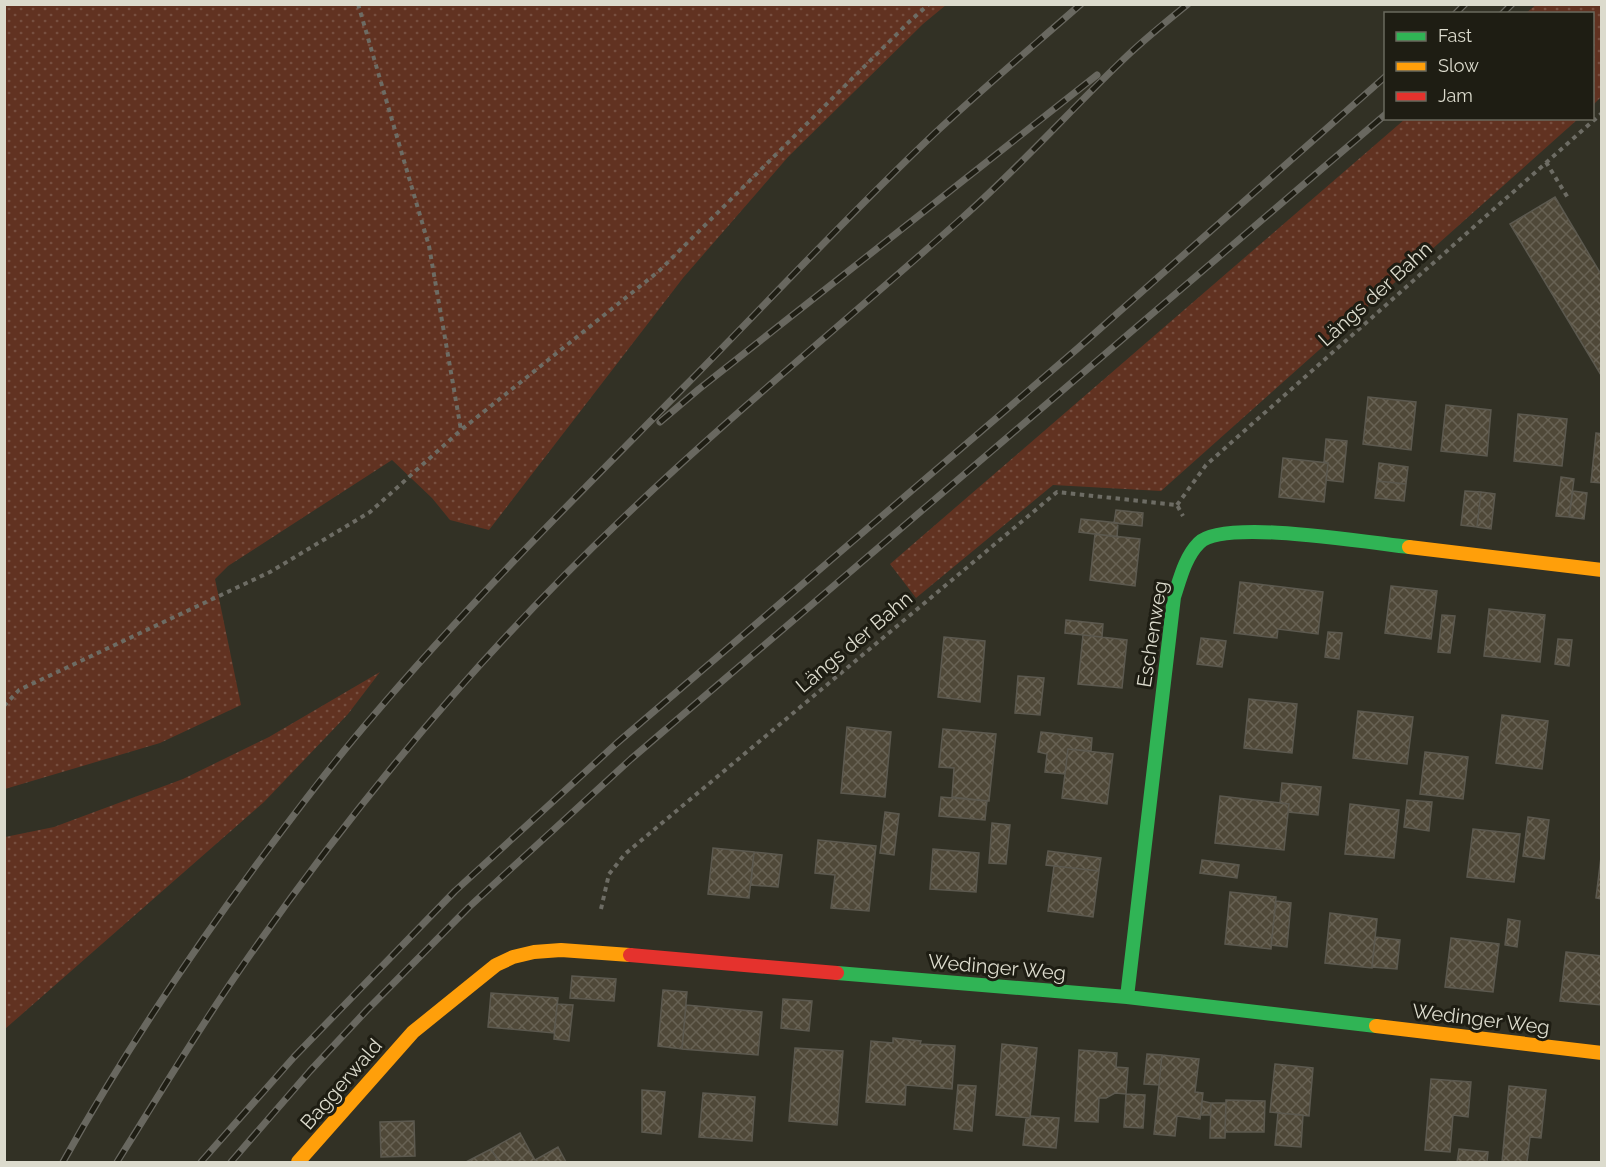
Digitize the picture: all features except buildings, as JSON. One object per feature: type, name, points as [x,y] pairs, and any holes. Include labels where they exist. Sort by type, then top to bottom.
[{"type":"street","points":[[1200,541],[1230,531],[1281,532],[1602,570]]},
{"type":"street","name":"Eschenweg","points":[[1127,997],[1174,597],[1185,564],[1200,541]]},
{"type":"street","name":"Wedinger Weg","points":[[413,1032],[496,965],[523,955],[561,950],[1127,997],[1602,1053]]},
{"type":"street","name":"Baggerwald","points":[[298,1162],[413,1032]]},
{"type":"path","points":[[358,4],[429,246],[461,430]]},
{"type":"path","points":[[4,706],[19,690],[270,572],[370,512],[461,430],[659,271],[929,4]]},
{"type":"path","name":"Längs der Bahn","points":[[601,909],[609,874],[625,854],[1057,492],[1177,505],[1206,465],[1593,120]]},
{"type":"path","points":[[1546,162],[1568,198]]},
{"type":"path","points":[[1177,505],[1200,541]]},
{"type":"shaded area","points":[[5,4],[946,5],[923,24],[788,157],[683,278],[489,530],[450,520],[432,498],[392,460],[228,566],[215,579],[241,705],[160,743],[5,789]]},
{"type":"shaded area","points":[[1537,4],[1601,5],[1601,97],[1594,104],[1594,12],[1527,12]]},
{"type":"shaded area","points":[[1404,120],[1577,120],[1161,491],[1053,485],[916,598],[890,564]]},
{"type":"shaded area","points":[[380,672],[348,714],[264,802],[5,1029],[5,837],[54,827],[183,779],[269,737]]},
{"type":"railway","points":[[63,1162],[133,1044],[209,930],[317,785],[410,673],[525,549],[871,195],[989,84],[1081,4]]},
{"type":"railway","points":[[117,1162],[225,992],[328,848],[420,733],[518,623],[569,570],[663,480],[983,199],[1127,56],[1188,4]]},
{"type":"railway","points":[[1457,12],[1465,4]]},
{"type":"railway","points":[[1504,12],[1512,4]]},
{"type":"railway","points":[[660,422],[1097,75]]},
{"type":"railway","points":[[201,1162],[294,1057],[455,891],[617,743],[1077,349],[1384,78]]},
{"type":"railway","points":[[231,1162],[310,1071],[469,907],[631,759],[1384,116]]},
{"type":"traffic: fast","points":[[1127,997],[1174,597],[1183,568],[1190,555],[1199,543],[1213,536],[1237,533],[1299,534],[1409,547]]},
{"type":"traffic: fast","points":[[837,973],[1127,997],[1376,1026]]},
{"type":"traffic: slow","points":[[1409,547],[1602,570]]},
{"type":"traffic: slow","points":[[298,1162],[413,1032],[496,965],[513,957],[534,952],[561,950],[630,955]]},
{"type":"traffic: slow","points":[[1376,1026],[1602,1053]]},
{"type":"traffic: jam","points":[[630,955],[837,973]]}]
